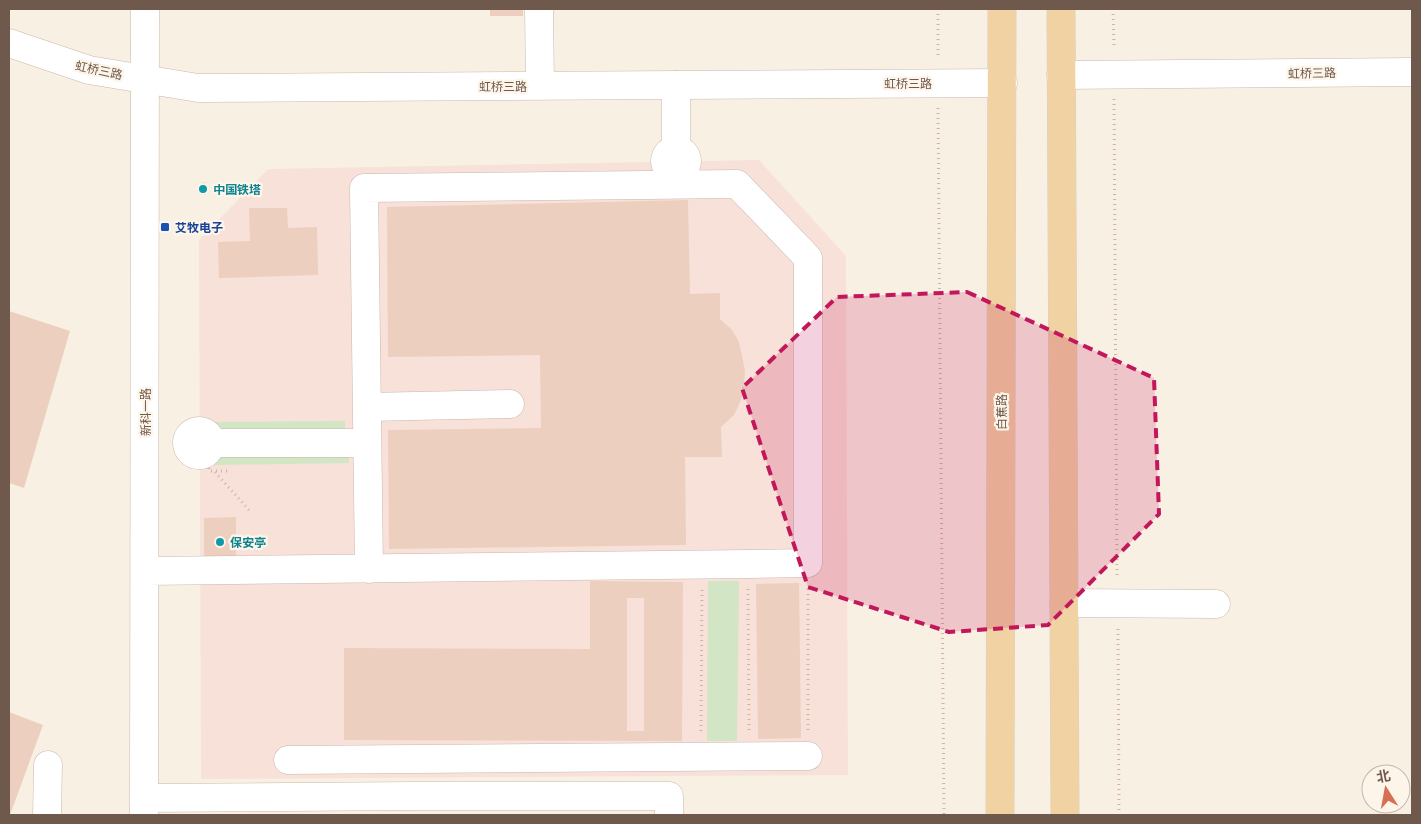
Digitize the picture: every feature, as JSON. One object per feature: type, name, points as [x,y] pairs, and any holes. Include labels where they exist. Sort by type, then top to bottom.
[{"type":"main road","name":"白蕉路","points":[[1000,815],[1002,9]]},
{"type":"main road","points":[[1061,9],[1065,815]]},
{"type":"street","name":"新科一路","points":[[144,807],[145,9]]},
{"type":"street","points":[[539,9],[540,86]]},
{"type":"street","name":"虹桥三路","points":[[9,43],[89,70],[198,88],[1002,83]]},
{"type":"street","name":"虹桥三路","points":[[1061,75],[1412,72]]},
{"type":"street","points":[[676,85],[676,169]]},
{"type":"street","points":[[145,572],[369,569],[702,564],[808,563],[808,258],[737,184],[676,169],[364,188],[369,569]]},
{"type":"street","points":[[367,407],[510,404]]},
{"type":"street","points":[[145,443],[367,443]]},
{"type":"street","points":[[1064,603],[1216,604]]},
{"type":"street","points":[[288,760],[808,756]]},
{"type":"street","points":[[47,815],[48,765]]},
{"type":"street","points":[[144,807],[416,805],[669,796],[669,815]]},
{"type":"path","points":[[938,9],[944,815]]},
{"type":"path","points":[[1113,9],[1118,815]]},
{"type":"path","points":[[215,472],[249,510]]},
{"type":"path","points":[[808,563],[808,756]]},
{"type":"path","points":[[701,757],[702,564]]},
{"type":"path","points":[[748,564],[749,757]]},
{"type":"highlighted area","points":[[967,292],[1154,378],[1159,514],[1048,625],[949,632],[808,587],[742,388],[837,297]]},
{"type":"shaded area","points":[[759,160],[846,256],[848,775],[201,779],[199,240],[268,169]]},
{"type":"green space","points":[[345,421],[345,434],[212,435],[212,422]]},
{"type":"green space","points":[[349,456],[349,463],[212,465],[212,457]]},
{"type":"green space","points":[[708,581],[739,581],[737,741],[707,741]]},
{"type":"building","points":[[490,9],[523,9],[523,16],[490,16]]},
{"type":"building","name":"中国铁塔","points":[[205,182],[206,195],[201,195],[201,183]]},
{"type":"building","points":[[688,200],[690,294],[720,293],[720,319],[732,330],[739,342],[745,370],[741,400],[734,415],[721,427],[722,457],[685,457],[686,545],[389,549],[388,430],[541,428],[540,355],[388,357],[387,207]]},
{"type":"building","points":[[249,208],[287,208],[288,228],[317,227],[318,275],[219,278],[218,242],[250,241]]},
{"type":"building","points":[[9,311],[70,331],[24,488],[9,483]]},
{"type":"building","name":"保安亭","points":[[236,517],[236,567],[204,567],[204,518]]},
{"type":"building","points":[[590,581],[683,582],[682,741],[344,740],[344,648],[590,649]],"holes":[[[627,598],[644,598],[644,731],[627,731]]]},
{"type":"building","points":[[799,583],[801,738],[758,739],[756,584]]},
{"type":"building","points":[[9,712],[43,725],[10,815],[9,815]]},
{"type":"place","name":"中国铁塔","points":[[203,189]]},
{"type":"place","name":"艾牧电子","points":[[165,227]]},
{"type":"place","name":"保安亭","points":[[220,542]]}]
